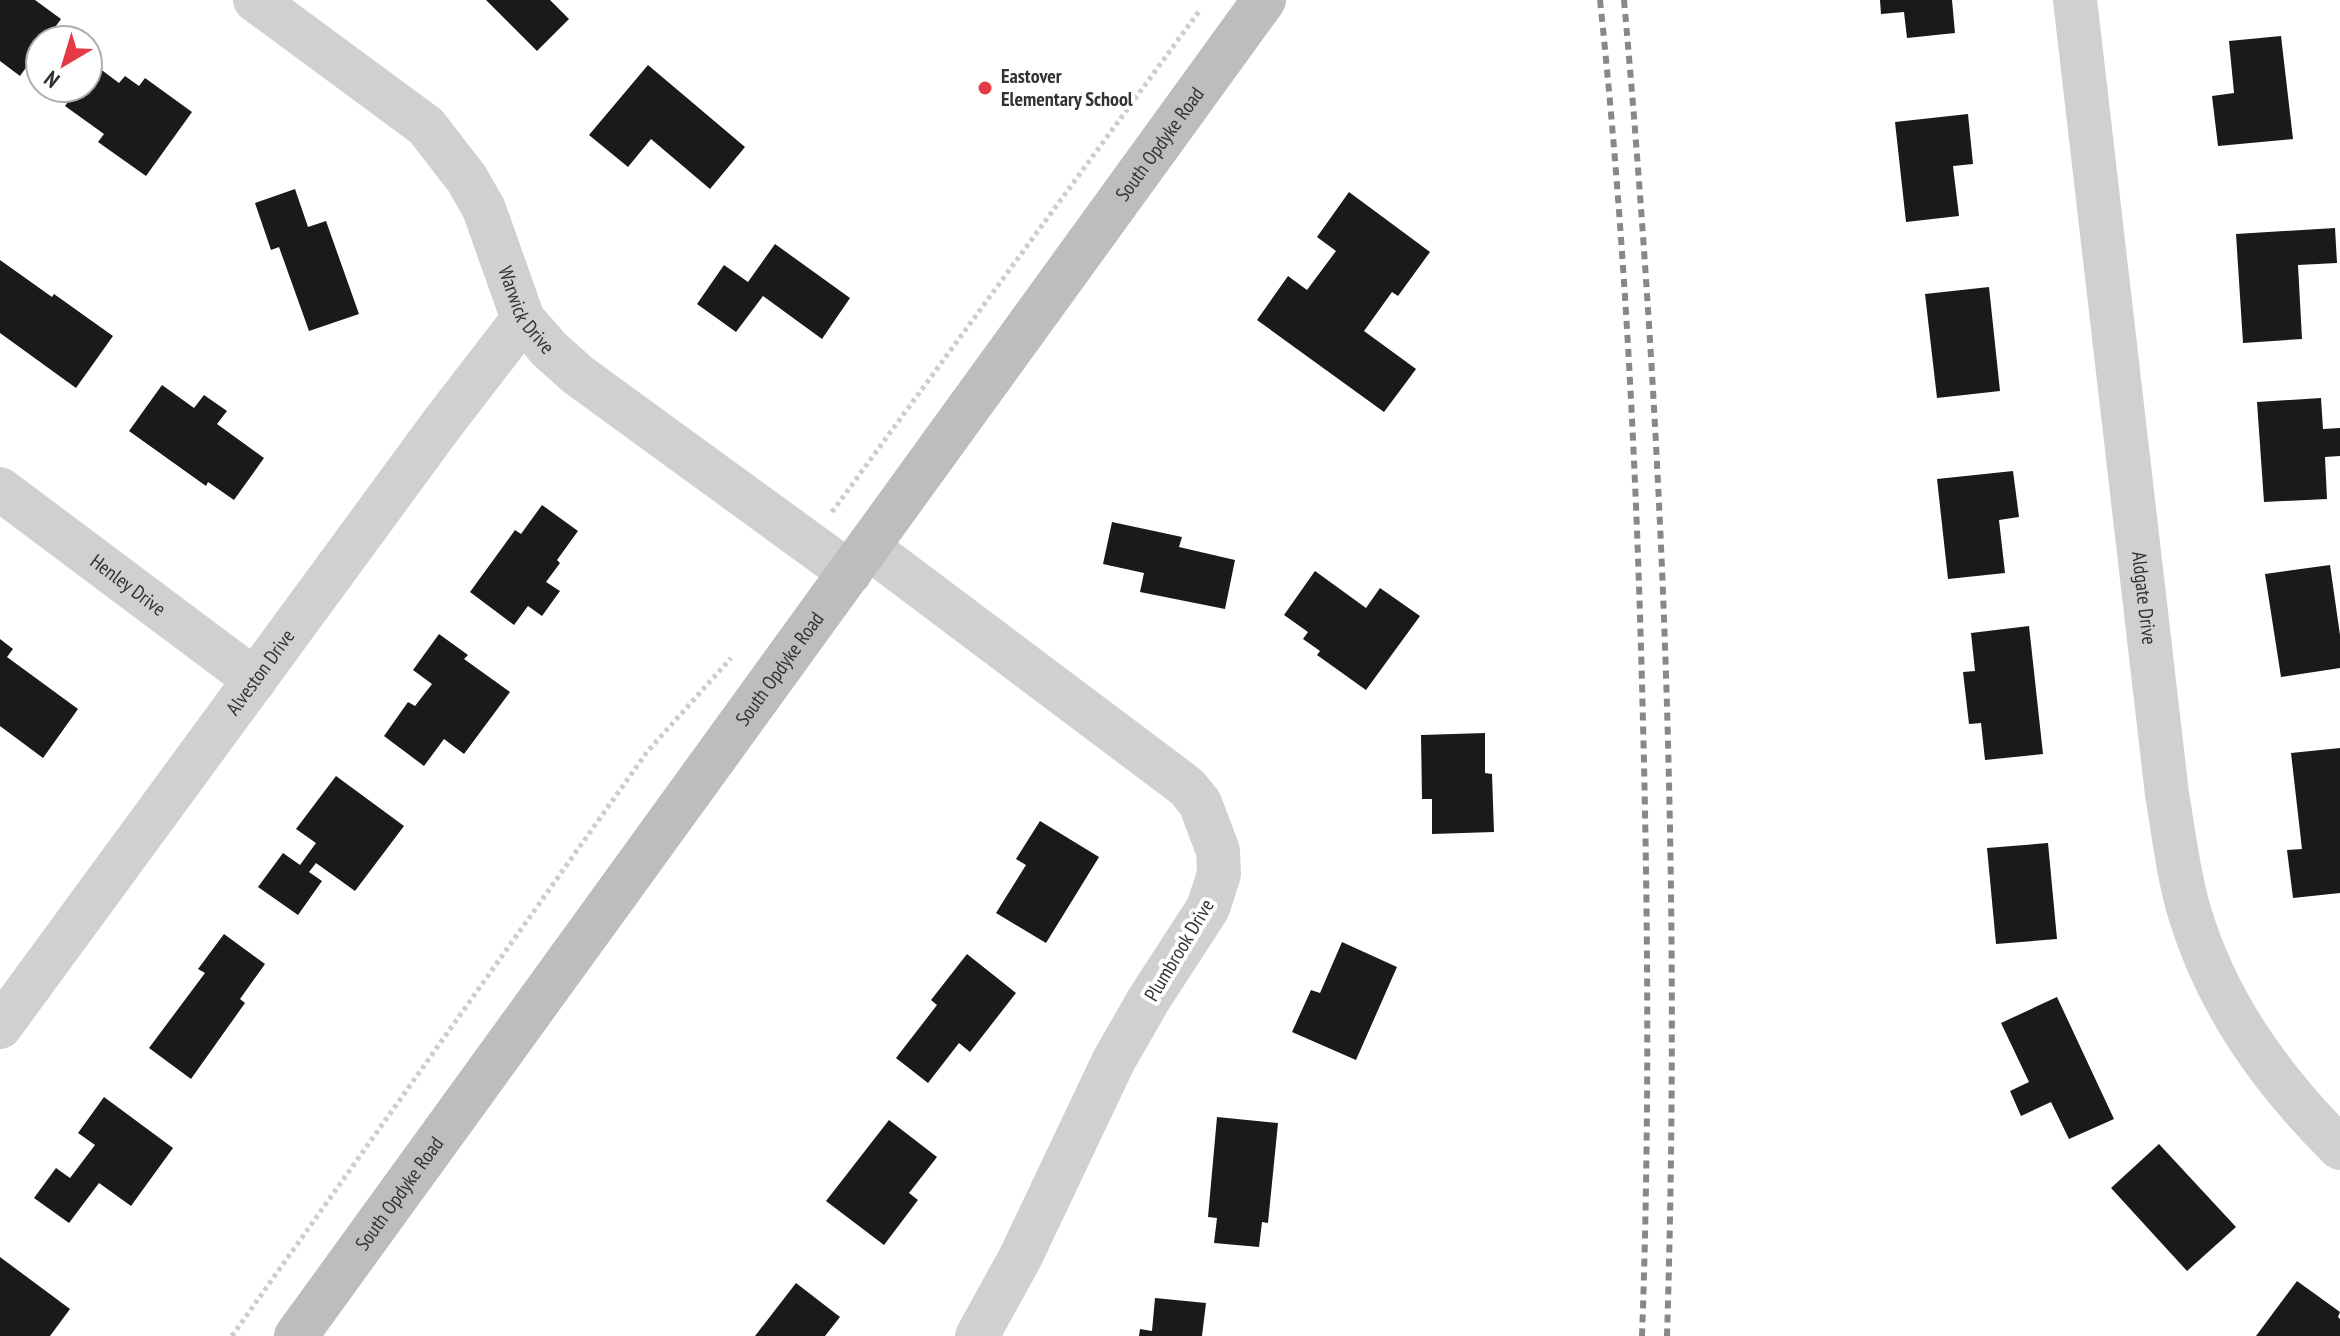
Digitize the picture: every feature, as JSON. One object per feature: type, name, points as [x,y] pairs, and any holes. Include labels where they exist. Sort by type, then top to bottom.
[{"type":"main road","name":"South Opdyke Road","points":[[296,1336],[1264,0]]},
{"type":"street","name":"Warwick Drive","points":[[255,0],[409,112],[447,152],[484,209],[523,319],[549,349],[578,375],[860,561]]},
{"type":"street","name":"Aldgate Drive","points":[[2075,0],[2167,794],[2189,911],[2218,988],[2239,1026],[2277,1080],[2340,1148]]},
{"type":"street","name":"Alveston Drive","points":[[0,1027],[442,424],[523,319]]},
{"type":"street","name":"Henley Drive","points":[[0,489],[255,680]]},
{"type":"street","name":"Plumbrook Drive","points":[[860,561],[1187,787],[1200,803],[1218,851],[1219,874],[1208,908],[1114,1060],[1020,1258],[977,1336]]},
{"type":"path","points":[[828,516],[1208,0]]},
{"type":"path","points":[[232,1336],[647,752],[739,649]]},
{"type":"building","points":[[0,0],[35,0],[61,19],[57,24],[24,24],[24,70],[20,76],[0,61]]},
{"type":"building","points":[[486,0],[550,0],[569,19],[537,51]]},
{"type":"building","points":[[1880,0],[1952,0],[1955,33],[1907,38],[1904,12],[1881,14]]},
{"type":"building","points":[[2281,36],[2293,139],[2218,146],[2212,96],[2234,93],[2229,41]]},
{"type":"building","points":[[648,65],[745,147],[710,189],[651,139],[628,167],[589,135]]},
{"type":"building","points":[[104,72],[119,83],[125,76],[139,86],[145,78],[192,112],[146,176],[98,142],[104,134],[65,106],[104,104]]},
{"type":"building","points":[[1968,114],[1973,164],[1953,166],[1959,216],[1906,222],[1895,122]]},
{"type":"building","points":[[295,189],[308,227],[326,221],[359,314],[309,331],[279,247],[271,250],[255,203]]},
{"type":"building","points":[[1349,192],[1430,252],[1398,296],[1392,292],[1364,331],[1416,369],[1384,412],[1257,320],[1288,276],[1307,290],[1336,251],[1317,237]]},
{"type":"building","points":[[2335,228],[2337,263],[2298,265],[2302,339],[2243,343],[2236,234]]},
{"type":"building","points":[[775,244],[850,298],[822,339],[763,296],[736,332],[697,304],[724,265],[748,282]]},
{"type":"building","points":[[0,260],[113,336],[76,388],[0,333]]},
{"type":"building","points":[[1989,287],[2000,391],[1937,398],[1925,294]]},
{"type":"building","points":[[162,385],[194,408],[204,395],[227,411],[217,424],[264,458],[234,500],[208,482],[206,486],[129,431]]},
{"type":"building","points":[[2321,398],[2323,429],[2340,428],[2340,456],[2325,457],[2327,499],[2264,502],[2257,402]]},
{"type":"building","points":[[2013,471],[2019,517],[1999,520],[2005,573],[1948,579],[1937,479]]},
{"type":"building","points":[[542,505],[578,531],[546,582],[560,591],[542,616],[528,606],[514,625],[470,592],[515,530],[521,534]]},
{"type":"building","points":[[1112,522],[1182,537],[1179,547],[1235,560],[1225,609],[1140,592],[1144,573],[1103,564]]},
{"type":"building","points":[[2330,565],[2340,635],[2340,668],[2281,677],[2265,574]]},
{"type":"building","points":[[1315,571],[1366,608],[1380,588],[1420,616],[1366,690],[1317,655],[1320,651],[1303,639],[1308,632],[1284,615]]},
{"type":"building","points":[[2029,626],[2043,754],[1985,760],[1981,723],[1969,724],[1963,672],[1975,671],[1971,633]]},
{"type":"building","points":[[439,634],[468,655],[464,659],[510,692],[464,754],[444,739],[424,766],[384,736],[408,702],[415,706],[432,684],[413,670]]},
{"type":"building","points":[[0,639],[13,649],[7,657],[78,709],[43,758],[0,726]]},
{"type":"building","points":[[1485,733],[1485,773],[1492,774],[1494,832],[1432,834],[1432,799],[1422,799],[1421,735]]},
{"type":"building","points":[[2340,748],[2340,893],[2293,898],[2287,850],[2302,849],[2291,753]]},
{"type":"building","points":[[336,776],[404,826],[355,891],[316,863],[309,872],[322,881],[298,915],[258,887],[283,853],[300,865],[316,843],[296,829]]},
{"type":"building","points":[[1040,821],[1099,857],[1046,943],[996,913],[1026,865],[1016,859]]},
{"type":"building","points":[[2048,843],[2057,939],[1996,944],[1987,848]]},
{"type":"building","points":[[224,934],[265,964],[240,999],[245,1003],[191,1079],[149,1048],[205,973],[198,969]]},
{"type":"building","points":[[1342,942],[1397,967],[1356,1060],[1292,1032],[1311,990],[1320,993]]},
{"type":"building","points":[[967,954],[1016,993],[970,1052],[959,1043],[928,1083],[896,1058],[937,1005],[931,1000]]},
{"type":"building","points":[[2057,997],[2114,1119],[2069,1139],[2051,1102],[2021,1116],[2010,1091],[2029,1082],[2001,1023]]},
{"type":"building","points":[[104,1097],[173,1148],[131,1206],[99,1183],[69,1223],[34,1198],[56,1168],[70,1178],[95,1145],[78,1133]]},
{"type":"building","points":[[1217,1117],[1278,1123],[1268,1223],[1262,1222],[1259,1247],[1214,1243],[1217,1218],[1208,1217]]},
{"type":"building","points":[[889,1120],[937,1157],[909,1193],[918,1200],[884,1245],[826,1201]]},
{"type":"building","points":[[2159,1144],[2236,1227],[2187,1271],[2111,1188]]},
{"type":"building","points":[[0,1257],[70,1309],[50,1336],[0,1336]]},
{"type":"building","points":[[2297,1281],[2340,1312],[2340,1336],[2256,1336]]},
{"type":"building","points":[[796,1283],[840,1317],[825,1336],[755,1336]]},
{"type":"building","points":[[1155,1298],[1206,1303],[1202,1336],[1139,1336],[1140,1329],[1152,1331]]},
{"type":"railway","points":[[1600,0],[1622,256],[1639,598],[1647,1010],[1642,1336]]},
{"type":"railway","points":[[1624,0],[1650,334],[1666,668],[1672,1002],[1667,1336]]},
{"type":"place","name":"Eastover Elementary School","points":[[985,88]]}]
